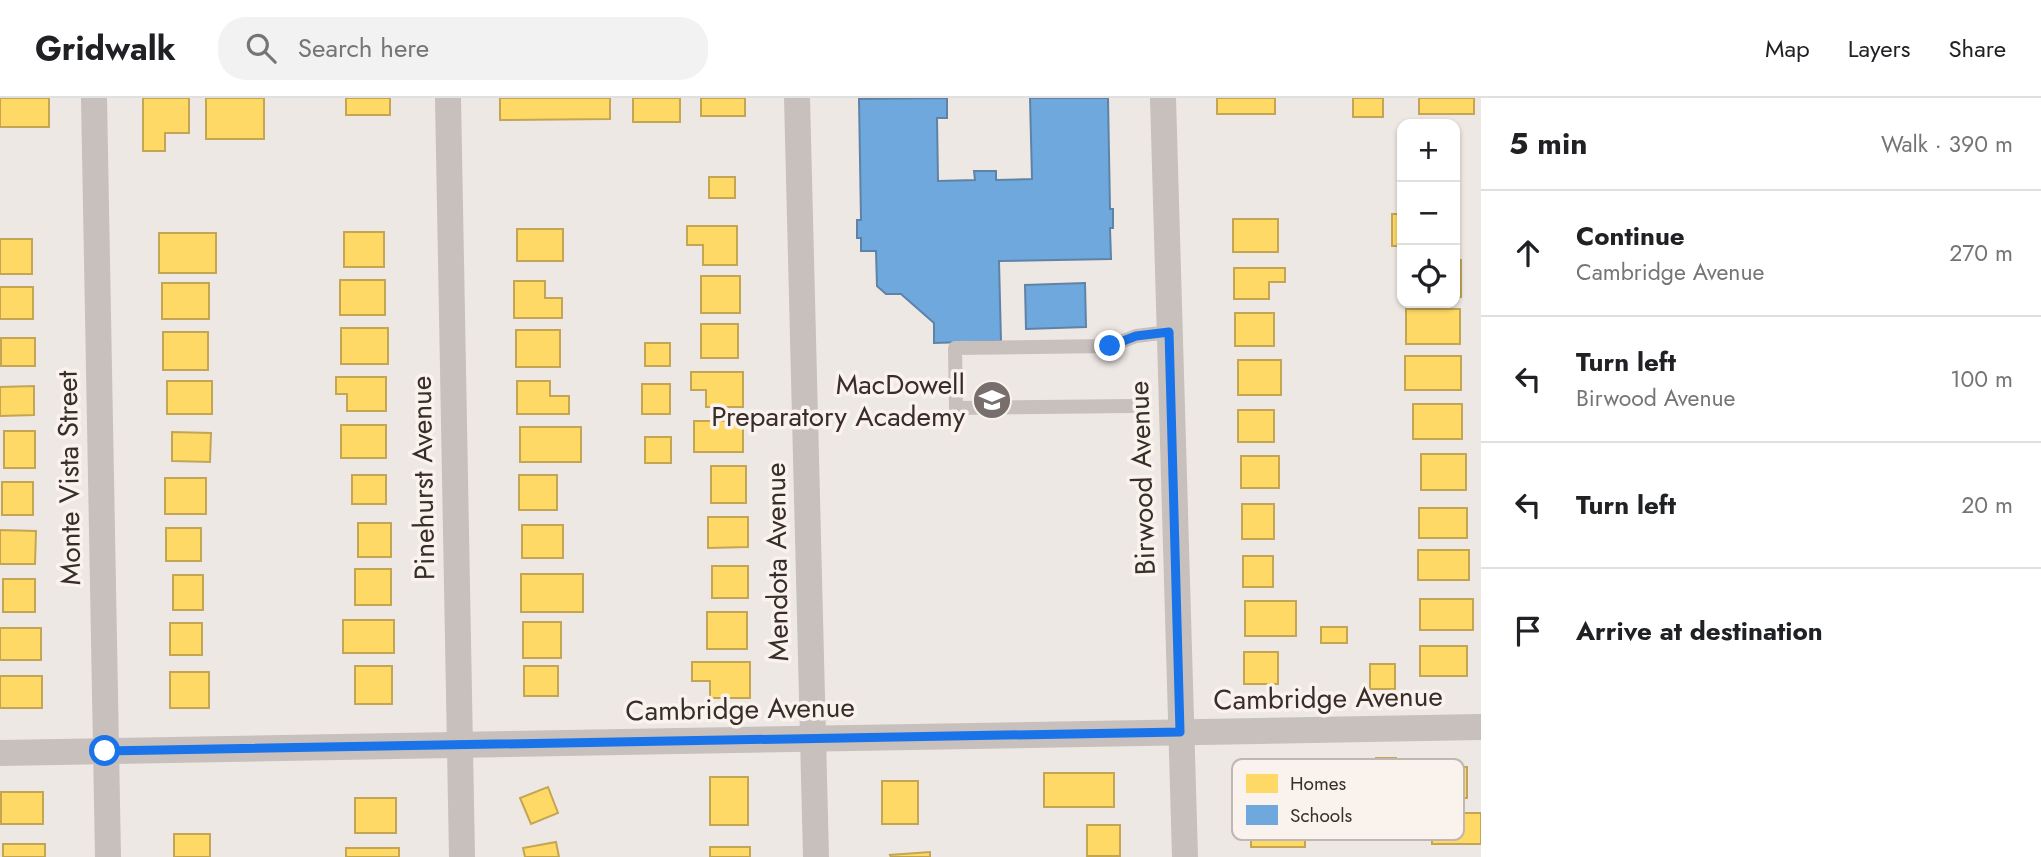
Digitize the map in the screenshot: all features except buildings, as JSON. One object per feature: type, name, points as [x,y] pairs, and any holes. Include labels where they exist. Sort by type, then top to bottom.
[{"type":"street","name":"Monte Vista Street","points":[[94,98],[108,857]]},
{"type":"street","name":"Pinehurst Avenue","points":[[448,98],[462,857]]},
{"type":"street","name":"Mendota Avenue","points":[[797,98],[816,857]]},
{"type":"street","name":"Birwood Avenue","points":[[1163,98],[1185,857]]},
{"type":"street","name":"Cambridge Avenue","points":[[0,753],[1481,727]]},
{"type":"lane","points":[[1132,406],[956,408],[955,348],[1110,346],[1136,336],[1169,332]]},
{"type":"place","name":"MacDowell Preparatory Academy","points":[[992,400]]},
{"type":"route","points":[[105,751],[1180,732],[1169,332],[1136,336],[1110,346]]}]
